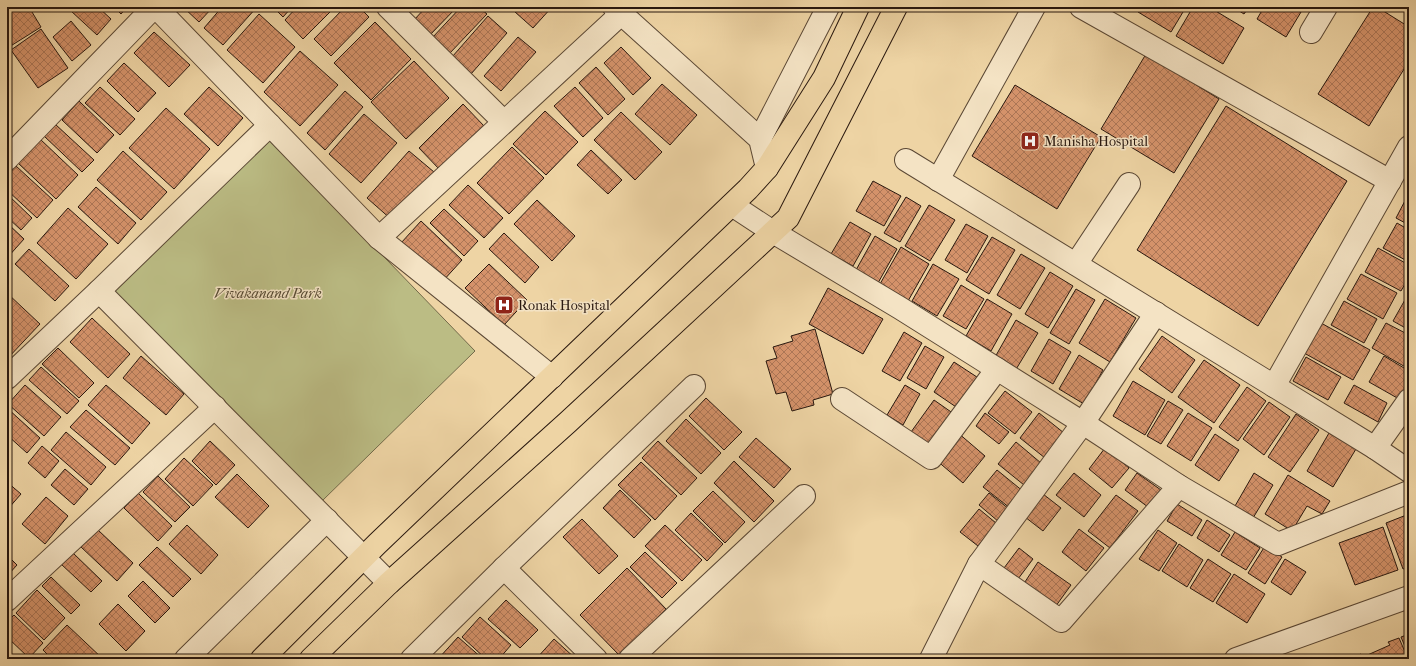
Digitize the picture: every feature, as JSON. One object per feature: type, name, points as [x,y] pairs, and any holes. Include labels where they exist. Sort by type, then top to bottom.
[{"type":"main road","points":[[262,659],[383,539],[748,189],[767,168],[824,78],[858,7]]},
{"type":"main road","points":[[310,659],[389,583],[568,422],[788,218],[896,7]]},
{"type":"street","points":[[7,159],[155,7],[380,238],[552,377]]},
{"type":"street","points":[[388,7],[504,122]]},
{"type":"street","points":[[760,139],[828,7]]},
{"type":"street","points":[[938,180],[1034,7]]},
{"type":"street","points":[[1081,7],[1390,181]]},
{"type":"street","points":[[1311,32],[1326,7]]},
{"type":"street","points":[[380,238],[504,122],[617,11],[760,139],[767,168]]},
{"type":"street","points":[[7,378],[99,291],[270,124]]},
{"type":"street","points":[[1274,386],[1409,148]]},
{"type":"street","points":[[906,160],[1375,448],[1409,471]]},
{"type":"street","points":[[1076,264],[1129,184]]},
{"type":"street","points":[[732,205],[773,232],[900,308],[1083,423],[1179,486],[1278,544],[1409,492]]},
{"type":"street","points":[[99,291],[389,583]]},
{"type":"street","points":[[931,659],[979,564],[1083,423],[1156,313]]},
{"type":"street","points":[[842,398],[931,458],[997,369]]},
{"type":"street","points":[[412,659],[504,568],[694,386]]},
{"type":"street","points":[[1375,448],[1409,400]]},
{"type":"street","points":[[7,600],[214,407]]},
{"type":"street","points":[[979,564],[1061,621],[1179,486]]},
{"type":"street","points":[[630,659],[804,496]]},
{"type":"street","points":[[186,659],[327,520]]},
{"type":"street","points":[[504,568],[596,659]]},
{"type":"street","points":[[1236,659],[1409,597]]},
{"type":"green space","name":"Vivakanand Park","points":[[269,138],[475,351],[322,501],[112,291]]},
{"type":"building","points":[[29,7],[41,27],[9,47],[7,43],[7,8]]},
{"type":"building","points":[[75,7],[98,7],[111,19],[97,35],[71,11]]},
{"type":"building","points":[[114,7],[127,7],[121,14]]},
{"type":"building","points":[[183,7],[213,7],[199,22]]},
{"type":"building","points":[[222,7],[257,7],[223,45],[204,28]]},
{"type":"building","points":[[273,7],[292,7],[283,17]]},
{"type":"building","points":[[297,7],[335,7],[303,39],[285,20]]},
{"type":"building","points":[[345,7],[359,7],[369,17],[331,56],[314,39]]},
{"type":"building","points":[[426,7],[457,7],[429,36],[414,20]]},
{"type":"building","points":[[461,7],[479,7],[487,14],[449,54],[432,38]]},
{"type":"building","points":[[520,7],[552,7],[533,28],[515,12]]},
{"type":"building","points":[[1141,7],[1186,7],[1171,32],[1138,12]]},
{"type":"building","points":[[1193,7],[1209,7],[1244,28],[1223,64],[1176,36]]},
{"type":"building","points":[[1233,7],[1249,7],[1244,14]]},
{"type":"building","points":[[1264,7],[1304,7],[1286,37],[1257,19]]},
{"type":"building","points":[[1373,7],[1377,7],[1409,27],[1409,61],[1369,126],[1318,94]]},
{"type":"building","points":[[259,14],[295,47],[263,83],[227,50]]},
{"type":"building","points":[[488,16],[507,33],[471,74],[452,57]]},
{"type":"building","points":[[71,21],[91,45],[72,61],[53,37]]},
{"type":"building","points":[[375,22],[411,59],[371,100],[334,63]]},
{"type":"building","points":[[41,29],[68,68],[38,88],[11,50]]},
{"type":"building","points":[[154,32],[190,65],[169,87],[134,53]]},
{"type":"building","points":[[518,37],[536,52],[501,91],[484,76]]},
{"type":"building","points":[[621,47],[651,78],[633,95],[604,63]]},
{"type":"building","points":[[300,51],[338,85],[300,126],[264,92]]},
{"type":"building","points":[[1146,54],[1219,99],[1174,173],[1101,129]]},
{"type":"building","points":[[414,61],[449,98],[406,139],[371,102]]},
{"type":"building","points":[[124,63],[156,93],[138,112],[107,81]]},
{"type":"building","points":[[596,67],[625,99],[608,115],[579,83]]},
{"type":"building","points":[[662,84],[697,115],[670,145],[635,114]]},
{"type":"building","points":[[1015,85],[1101,137],[1057,209],[972,156]]},
{"type":"building","points":[[100,87],[135,119],[120,135],[85,103]]},
{"type":"building","points":[[209,87],[243,118],[218,146],[184,114]]},
{"type":"building","points":[[575,87],[603,118],[583,137],[554,106]]},
{"type":"building","points":[[345,91],[363,107],[325,150],[307,133]]},
{"type":"building","points":[[79,101],[114,135],[97,153],[62,120]]},
{"type":"building","points":[[463,104],[485,127],[440,170],[419,148]]},
{"type":"building","points":[[1226,106],[1347,181],[1258,326],[1137,250]]},
{"type":"building","points":[[166,108],[210,149],[174,189],[129,148]]},
{"type":"building","points":[[545,111],[578,142],[546,175],[513,144]]},
{"type":"building","points":[[621,112],[662,152],[635,180],[594,140]]},
{"type":"building","points":[[364,114],[397,143],[361,183],[329,154]]},
{"type":"building","points":[[55,124],[94,160],[82,172],[44,136]]},
{"type":"building","points":[[40,139],[78,175],[56,199],[18,163]]},
{"type":"building","points":[[512,147],[544,178],[509,214],[477,183]]},
{"type":"building","points":[[591,150],[622,180],[608,194],[577,165]]},
{"type":"building","points":[[123,151],[167,192],[141,220],[97,180]]},
{"type":"building","points":[[409,151],[434,172],[392,220],[367,198]]},
{"type":"building","points":[[16,166],[53,200],[37,218],[7,190],[7,176]]},
{"type":"building","points":[[873,181],[901,196],[884,226],[856,211]]},
{"type":"building","points":[[468,185],[503,218],[484,238],[449,205]]},
{"type":"building","points":[[96,187],[136,223],[118,244],[78,207]]},
{"type":"building","points":[[1409,193],[1409,225],[1396,218]]},
{"type":"building","points":[[7,194],[32,218],[21,230],[7,217]]},
{"type":"building","points":[[906,197],[921,206],[900,242],[884,233]]},
{"type":"building","points":[[537,200],[575,236],[552,261],[514,224]]},
{"type":"building","points":[[929,205],[955,220],[930,261],[905,246]]},
{"type":"building","points":[[68,208],[108,244],[76,279],[37,243]]},
{"type":"building","points":[[444,209],[478,241],[464,256],[430,223]]},
{"type":"building","points":[[421,221],[462,260],[442,282],[401,243]]},
{"type":"building","points":[[850,222],[871,234],[853,266],[831,254]]},
{"type":"building","points":[[7,223],[24,239],[7,258]]},
{"type":"building","points":[[1397,223],[1409,230],[1409,262],[1383,248]]},
{"type":"building","points":[[966,224],[988,236],[967,273],[945,260]]},
{"type":"building","points":[[504,233],[539,267],[525,283],[489,249]]},
{"type":"building","points":[[875,236],[897,249],[878,283],[856,270]]},
{"type":"building","points":[[992,237],[1015,250],[989,294],[966,280]]},
{"type":"building","points":[[901,247],[929,264],[908,301],[880,284]]},
{"type":"building","points":[[1378,248],[1409,265],[1409,277],[1401,291],[1365,272]]},
{"type":"building","points":[[29,249],[69,286],[55,301],[15,264]]},
{"type":"building","points":[[1021,254],[1045,268],[1020,309],[997,295]]},
{"type":"building","points":[[489,264],[527,300],[504,325],[465,288]]},
{"type":"building","points":[[933,264],[959,279],[937,316],[912,301]]},
{"type":"building","points":[[1050,272],[1073,286],[1048,328],[1025,314]]},
{"type":"building","points":[[1361,274],[1397,293],[1383,319],[1347,299]]},
{"type":"building","points":[[961,285],[984,299],[966,329],[943,316]]},
{"type":"building","points":[[828,288],[883,319],[863,354],[809,324]]},
{"type":"building","points":[[1076,289],[1095,300],[1069,344],[1050,333]]},
{"type":"building","points":[[7,293],[40,324],[7,359]]},
{"type":"building","points":[[1406,298],[1409,300],[1409,330],[1393,321]]},
{"type":"building","points":[[987,299],[1012,314],[991,351],[966,336]]},
{"type":"building","points":[[1105,299],[1136,318],[1110,362],[1079,343]]},
{"type":"building","points":[[1344,301],[1377,319],[1364,343],[1331,325]]},
{"type":"building","points":[[92,318],[130,354],[108,378],[70,342]]},
{"type":"building","points":[[1016,320],[1038,333],[1015,371],[994,359]]},
{"type":"building","points":[[1321,323],[1370,350],[1353,380],[1304,353]]},
{"type":"building","points":[[1386,323],[1409,335],[1409,369],[1372,348]]},
{"type":"building","points":[[815,329],[833,394],[813,400],[814,405],[792,411],[786,392],[776,394],[766,361],[777,358],[773,347],[793,341],[791,336]]},
{"type":"building","points":[[904,332],[922,343],[900,381],[882,371]]},
{"type":"building","points":[[1162,336],[1195,360],[1172,393],[1139,369]]},
{"type":"building","points":[[1049,339],[1071,352],[1053,384],[1031,371]]},
{"type":"building","points":[[925,346],[944,357],[926,389],[907,378]]},
{"type":"building","points":[[58,348],[94,383],[79,398],[42,364]]},
{"type":"building","points":[[1079,355],[1103,370],[1084,404],[1059,389]]},
{"type":"building","points":[[141,356],[184,394],[166,415],[123,378]]},
{"type":"building","points":[[1384,356],[1409,371],[1409,382],[1399,399],[1369,382]]},
{"type":"building","points":[[1306,357],[1341,377],[1328,400],[1293,381]]},
{"type":"building","points":[[1204,360],[1240,385],[1214,423],[1178,397]]},
{"type":"building","points":[[954,362],[983,381],[962,411],[934,392]]},
{"type":"building","points":[[41,367],[79,401],[67,414],[29,380]]},
{"type":"building","points":[[1133,381],[1165,400],[1145,435],[1113,416]]},
{"type":"building","points":[[25,385],[61,417],[44,436],[8,404]]},
{"type":"building","points":[[106,385],[150,423],[132,444],[88,405]]},
{"type":"building","points":[[905,385],[920,394],[903,425],[887,415]]},
{"type":"building","points":[[1354,385],[1387,403],[1378,422],[1344,403]]},
{"type":"building","points":[[1247,387],[1266,401],[1238,441],[1219,427]]},
{"type":"building","points":[[1005,391],[1032,412],[1015,434],[988,413]]},
{"type":"building","points":[[706,398],[742,432],[724,450],[689,416]]},
{"type":"building","points":[[934,400],[954,414],[931,446],[911,432]]},
{"type":"building","points":[[1168,401],[1183,410],[1161,444],[1147,436]]},
{"type":"building","points":[[1269,402],[1290,417],[1264,455],[1243,439]]},
{"type":"building","points":[[7,408],[40,438],[27,453],[7,435]]},
{"type":"building","points":[[86,410],[130,448],[115,465],[70,427]]},
{"type":"building","points":[[985,413],[1009,432],[999,444],[976,426]]},
{"type":"building","points":[[1039,413],[1069,437],[1050,462],[1020,438]]},
{"type":"building","points":[[1188,413],[1212,428],[1191,461],[1167,446]]},
{"type":"building","points":[[1296,414],[1319,430],[1290,472],[1268,457]]},
{"type":"building","points":[[686,419],[721,453],[701,474],[666,441]]},
{"type":"building","points":[[66,432],[106,467],[91,485],[51,450]]},
{"type":"building","points":[[957,432],[985,456],[963,483],[935,459]]},
{"type":"building","points":[[1329,433],[1356,449],[1333,487],[1307,471]]},
{"type":"building","points":[[1215,434],[1239,450],[1219,481],[1195,465]]},
{"type":"building","points":[[756,438],[791,469],[774,488],[739,457]]},
{"type":"building","points":[[210,441],[235,465],[216,485],[192,461]]},
{"type":"building","points":[[658,441],[697,478],[681,495],[642,458]]},
{"type":"building","points":[[1016,442],[1041,463],[1024,485],[998,464]]},
{"type":"building","points":[[42,446],[59,461],[45,478],[28,463]]},
{"type":"building","points":[[1105,448],[1129,468],[1112,488],[1089,469]]},
{"type":"building","points":[[184,458],[213,485],[193,506],[165,479]]},
{"type":"building","points":[[734,461],[774,501],[754,522],[714,483]]},
{"type":"building","points":[[641,462],[677,496],[655,520],[618,485]]},
{"type":"building","points":[[65,469],[88,489],[74,505],[51,485]]},
{"type":"building","points":[[997,470],[1024,492],[1010,508],[983,487]]},
{"type":"building","points":[[1074,473],[1101,495],[1084,517],[1056,495]]},
{"type":"building","points":[[1137,473],[1161,490],[1148,507],[1125,490]]},
{"type":"building","points":[[1254,473],[1273,485],[1253,518],[1235,506]]},
{"type":"building","points":[[237,474],[269,506],[248,528],[215,497]]},
{"type":"building","points":[[1288,475],[1330,501],[1322,514],[1307,506],[1292,531],[1265,514]]},
{"type":"building","points":[[158,476],[190,507],[175,522],[143,492]]},
{"type":"building","points":[[7,482],[21,494],[7,510]]},
{"type":"building","points":[[620,490],[651,520],[634,538],[603,508]]},
{"type":"building","points":[[713,491],[745,522],[725,543],[693,511]]},
{"type":"building","points":[[138,493],[172,526],[158,541],[124,508]]},
{"type":"building","points":[[989,493],[1009,509],[999,522],[979,505]]},
{"type":"building","points":[[1043,494],[1061,508],[1043,531],[1025,517]]},
{"type":"building","points":[[1116,495],[1138,511],[1110,548],[1088,531]]},
{"type":"building","points":[[46,497],[68,516],[45,544],[22,524]]},
{"type":"building","points":[[1177,504],[1202,520],[1192,536],[1167,521]]},
{"type":"building","points":[[979,509],[996,523],[978,546],[960,532]]},
{"type":"building","points":[[691,513],[723,544],[707,561],[675,530]]},
{"type":"building","points":[[1409,514],[1409,567],[1403,569],[1386,523]]},
{"type":"building","points":[[582,519],[618,556],[599,574],[563,537]]},
{"type":"building","points":[[1207,520],[1230,535],[1219,552],[1197,538]]},
{"type":"building","points":[[187,525],[218,555],[201,574],[169,544]]},
{"type":"building","points":[[665,525],[702,560],[682,581],[645,546]]},
{"type":"building","points":[[1383,527],[1398,570],[1355,585],[1339,543]]},
{"type":"building","points":[[1079,529],[1104,548],[1086,571],[1062,552]]},
{"type":"building","points":[[98,530],[133,563],[117,581],[81,547]]},
{"type":"building","points":[[1158,530],[1177,543],[1159,571],[1139,559]]},
{"type":"building","points":[[1235,532],[1260,548],[1246,570],[1221,555]]},
{"type":"building","points":[[1179,544],[1203,560],[1187,587],[1162,571]]},
{"type":"building","points":[[1265,546],[1282,557],[1265,584],[1248,573]]},
{"type":"building","points":[[157,547],[191,579],[173,597],[139,565]]},
{"type":"building","points":[[1019,548],[1033,559],[1015,583],[1001,572]]},
{"type":"building","points":[[72,552],[102,581],[91,592],[61,564]]},
{"type":"building","points":[[645,552],[677,583],[662,598],[630,567]]},
{"type":"building","points":[[7,555],[17,565],[7,576]]},
{"type":"building","points":[[1208,559],[1231,574],[1213,602],[1190,588]]},
{"type":"building","points":[[1285,559],[1306,572],[1291,595],[1271,582]]},
{"type":"building","points":[[1038,562],[1071,585],[1053,610],[1021,588]]},
{"type":"building","points":[[627,568],[666,609],[620,656],[580,615]]},
{"type":"building","points":[[1234,574],[1265,594],[1247,623],[1216,603]]},
{"type":"building","points":[[51,577],[80,605],[71,614],[42,586]]},
{"type":"building","points":[[143,581],[170,608],[155,623],[128,596]]},
{"type":"building","points":[[37,590],[65,618],[44,640],[16,613]]},
{"type":"building","points":[[506,600],[538,630],[520,648],[488,619]]},
{"type":"building","points":[[118,604],[145,631],[126,651],[99,624]]},
{"type":"building","points":[[14,615],[43,643],[29,658],[7,637],[7,622]]},
{"type":"building","points":[[480,617],[511,645],[499,659],[486,659],[462,637]]},
{"type":"building","points":[[67,625],[103,659],[52,659],[43,650]]},
{"type":"building","points":[[1409,634],[1409,656],[1401,637]]},
{"type":"building","points":[[458,637],[483,659],[438,659]]},
{"type":"building","points":[[1399,638],[1408,659],[1352,658],[1361,654],[1363,657],[1390,645],[1388,642]]},
{"type":"building","points":[[554,639],[576,659],[536,659]]},
{"type":"place","name":"Manisha Hospital","points":[[1030,141]]},
{"type":"place","name":"Ronak Hospital","points":[[504,305]]}]
